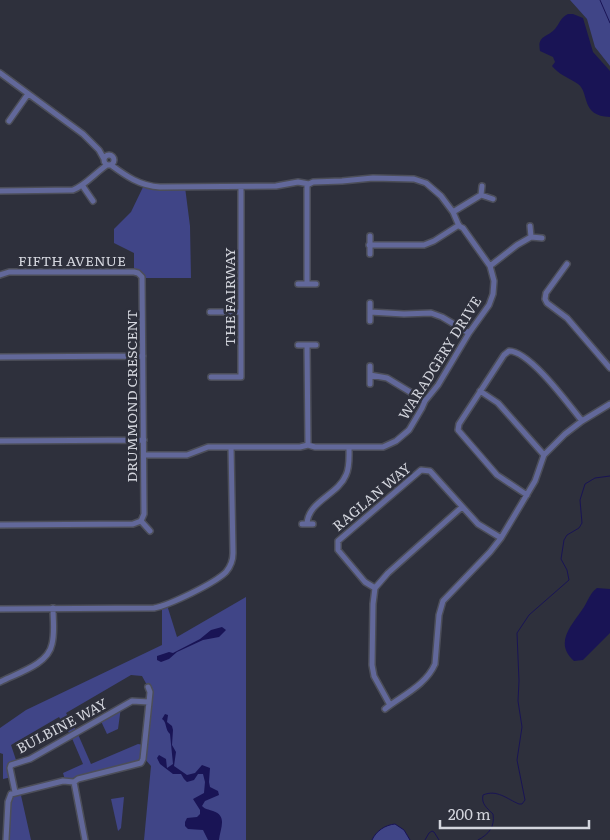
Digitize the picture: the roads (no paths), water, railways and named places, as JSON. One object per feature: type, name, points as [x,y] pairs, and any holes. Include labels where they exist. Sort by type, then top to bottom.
[{"type":"street","name":"WARADGERY DRIVE","points":[[0,73],[83,134],[120,172],[133,180],[150,186],[278,186],[298,182],[307,184],[373,178],[414,179],[426,183],[434,189],[453,212],[459,225],[490,266],[494,281],[491,300],[438,385],[425,400],[408,430],[396,441],[383,446],[231,447],[205,448],[184,455],[144,455]]},
{"type":"street","points":[[8,121],[28,94]]},
{"type":"street","points":[[0,192],[66,191],[75,189],[108,161]]},
{"type":"street","points":[[307,184],[307,284]]},
{"type":"street","points":[[82,185],[93,202]]},
{"type":"street","points":[[481,195],[482,186]]},
{"type":"street","name":"THE FAIRWAY","points":[[211,377],[241,378],[241,187]]},
{"type":"street","points":[[453,212],[481,195],[493,199]]},
{"type":"street","points":[[369,245],[424,245],[459,225]]},
{"type":"street","points":[[530,226],[531,237]]},
{"type":"street","points":[[370,236],[370,254]]},
{"type":"street","points":[[490,266],[517,245],[531,237],[542,238]]},
{"type":"street","points":[[567,264],[546,293],[545,299],[547,303],[567,318],[610,368]]},
{"type":"street","name":"FIFTH AVENUE","points":[[2,274],[138,273]]},
{"type":"street","name":"DRUMMOND CRESCENT","points":[[138,273],[142,276],[143,282],[144,514],[141,521]]},
{"type":"street","points":[[298,284],[316,284]]},
{"type":"street","points":[[370,303],[370,321]]},
{"type":"street","points":[[210,312],[241,312]]},
{"type":"street","points":[[370,312],[435,313],[469,333]]},
{"type":"street","points":[[298,345],[316,345]]},
{"type":"street","points":[[308,345],[308,445]]},
{"type":"street","points":[[527,495],[498,475],[458,430],[459,424],[504,355],[509,351],[516,352],[535,366],[582,421]]},
{"type":"street","points":[[0,357],[143,356]]},
{"type":"street","points":[[370,366],[370,384]]},
{"type":"street","points":[[370,375],[387,378],[425,400]]},
{"type":"street","points":[[480,391],[498,403],[544,455]]},
{"type":"street","points":[[385,709],[422,683],[432,671],[436,664],[439,615],[443,601],[501,538],[535,481],[544,455],[565,434],[610,404]]},
{"type":"street","points":[[0,441],[144,440]]},
{"type":"street","points":[[0,609],[157,607],[177,601],[224,574],[231,563],[233,553],[231,447]]},
{"type":"street","points":[[307,524],[310,512],[341,484],[345,478],[348,468],[349,447]]},
{"type":"street","name":"RAGLAN WAY","points":[[375,588],[365,582],[338,550],[337,544],[340,539],[418,471],[424,469],[430,472],[462,507]]},
{"type":"street","points":[[390,705],[379,688],[372,666],[372,604],[375,588],[388,573],[462,507],[478,524],[501,538]]},
{"type":"street","points":[[0,525],[136,524],[141,521],[150,531]]},
{"type":"street","points":[[0,682],[40,662],[49,653],[53,639],[53,608]]},
{"type":"street","points":[[6,840],[8,799],[11,794],[63,780],[74,782],[78,779],[142,763],[150,702],[148,687]]},
{"type":"street","name":"BULBINE WAY","points":[[15,792],[11,765],[29,760],[132,700],[150,702]]},
{"type":"street","points":[[74,782],[85,840]]},
{"type":"waterway","points":[[600,0],[610,23]]},
{"type":"waterway","points":[[478,840],[488,833],[493,823],[493,814],[484,803],[483,795],[493,793],[519,804],[522,804],[525,800],[517,760],[522,727],[518,701],[517,633],[529,615],[569,580],[567,570],[561,559],[564,540],[567,535],[579,528],[582,523],[580,500],[585,484],[595,478],[610,476]]},
{"type":"waterway","points":[[372,840],[381,829],[395,824],[404,830],[410,840]]},
{"type":"waterway","points":[[425,840],[432,831],[439,840]]}]
